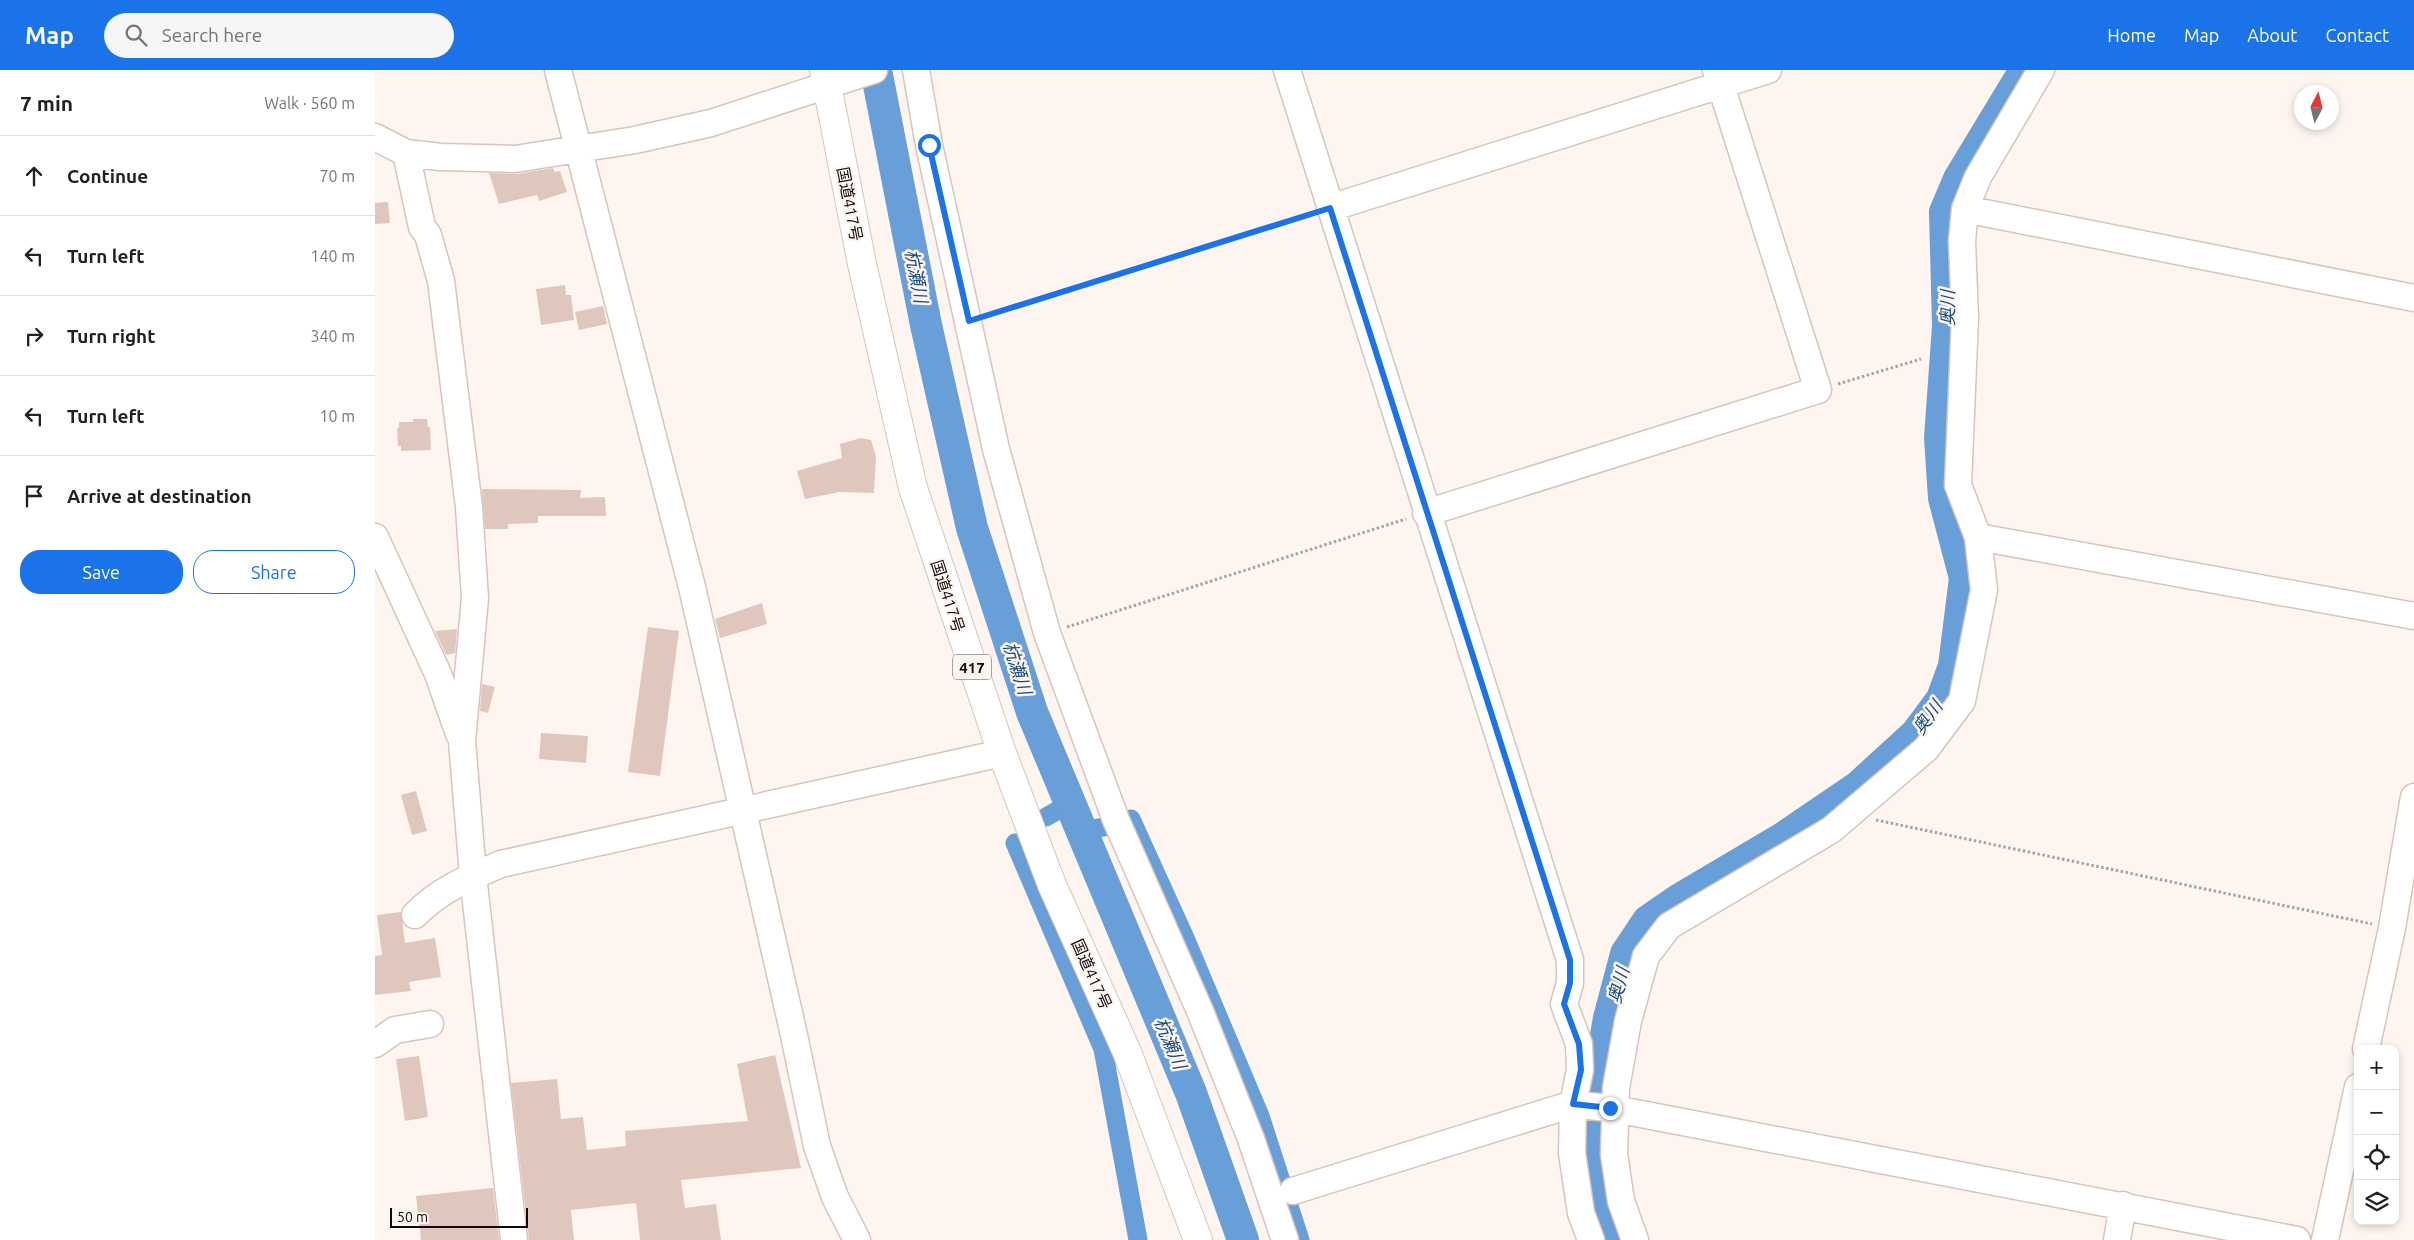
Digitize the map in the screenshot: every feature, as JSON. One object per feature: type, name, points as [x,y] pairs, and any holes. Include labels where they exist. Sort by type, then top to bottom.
[{"type":"highway","name":"国道417号","points":[[844,76],[862,264],[913,488],[1002,753],[1052,885],[1127,1052],[1198,1240]]},
{"type":"street","points":[[558,70],[692,587],[817,1146],[835,1197],[857,1240]]},
{"type":"street","points":[[916,70],[929,145],[996,449],[1047,633],[1116,820],[1200,1011],[1251,1139],[1285,1240]]},
{"type":"street","points":[[1287,70],[1570,960],[1570,983],[1564,1004],[1579,1044],[1581,1070],[1573,1104],[1572,1153],[1581,1213],[1591,1240]]},
{"type":"street","points":[[1330,208],[1718,78],[1768,70]]},
{"type":"street","points":[[1635,1240],[1621,1201],[1614,1154],[1613,1109],[1628,1021],[1646,956],[1669,926],[1831,830],[1926,749],[1962,701],[1984,590],[1978,537],[1958,485],[1965,318],[1962,241],[1965,209],[1978,177],[2041,70]]},
{"type":"street","points":[[375,137],[406,153],[441,157],[515,159],[580,150],[711,123],[844,76]]},
{"type":"street","points":[[1427,513],[1818,390],[1718,78]]},
{"type":"street","points":[[406,153],[422,227],[428,235],[441,281],[469,507],[475,598],[462,741],[473,876],[514,1240]]},
{"type":"street","points":[[1965,209],[2414,298]]},
{"type":"street","points":[[375,537],[382,570],[438,674],[462,741]]},
{"type":"street","points":[[1978,537],[2414,616]]},
{"type":"street","points":[[415,915],[429,900],[473,876],[501,864],[1002,753]]},
{"type":"street","points":[[2367,1045],[2392,928],[2414,797]]},
{"type":"street","points":[[375,1044],[395,1030],[430,1024]]},
{"type":"street","points":[[2325,1240],[2357,1090]]},
{"type":"street","points":[[1293,1191],[1573,1104],[1613,1109],[2123,1205],[2297,1240]]},
{"type":"street","points":[[2117,1240],[2123,1205]]},
{"type":"path","points":[[969,321],[1330,208]]},
{"type":"path","points":[[1818,390],[1921,359]]},
{"type":"path","points":[[1047,633],[1427,513]]},
{"type":"path","points":[[1849,815],[2392,928]]},
{"type":"building","points":[[553,168],[555,172],[560,171],[567,192],[539,201],[537,195],[499,204],[489,173],[517,174]]},
{"type":"building","points":[[388,202],[390,223],[375,224],[375,203]]},
{"type":"building","points":[[565,285],[566,295],[571,295],[574,320],[541,325],[536,289]]},
{"type":"building","points":[[603,306],[607,324],[579,330],[575,312]]},
{"type":"building","points":[[413,419],[427,419],[428,427],[430,427],[431,450],[401,451],[401,446],[398,446],[397,428],[399,428],[399,422],[413,422]]},
{"type":"building","points":[[861,438],[871,440],[876,457],[874,493],[839,492],[805,499],[797,471],[842,458],[840,444]]},
{"type":"building","points":[[482,489],[581,490],[580,498],[605,497],[606,516],[538,516],[538,523],[508,524],[508,529],[485,529]]},
{"type":"building","points":[[762,603],[767,624],[720,638],[715,619]]},
{"type":"building","points":[[648,627],[679,631],[660,776],[628,772]]},
{"type":"building","points":[[457,629],[455,653],[446,655],[435,631]]},
{"type":"building","points":[[482,684],[495,687],[488,713],[480,711]]},
{"type":"building","points":[[541,733],[588,736],[586,763],[539,759]]},
{"type":"building","points":[[416,791],[427,831],[412,835],[401,795]]},
{"type":"building","points":[[401,912],[405,943],[435,938],[441,977],[409,982],[411,991],[375,995],[375,956],[382,955],[377,915]]},
{"type":"building","points":[[775,1055],[801,1168],[681,1180],[685,1208],[716,1204],[721,1240],[640,1240],[636,1203],[571,1210],[574,1240],[529,1240],[511,1083],[557,1079],[561,1119],[583,1117],[587,1150],[626,1146],[625,1131],[748,1121],[737,1064]]},
{"type":"building","points":[[419,1056],[428,1117],[405,1121],[396,1059]]},
{"type":"building","points":[[493,1188],[499,1240],[421,1240],[416,1196]]},
{"type":"waterway","name":"杭瀬川","points":[[876,70],[926,325],[972,528],[1032,712],[1191,1093],[1243,1240]]},
{"type":"waterway","name":"奥川","points":[[1609,1240],[1604,1226],[1589,1154],[1595,1099],[1609,1018],[1626,954],[1648,921],[1680,899],[1783,838],[1858,787],[1916,734],[1942,699],[1954,666],[1965,578],[1944,498],[1940,438],[1948,326],[1945,212],[1959,179],[2025,70]]},
{"type":"waterway","points":[[1046,817],[1069,804]]},
{"type":"waterway","points":[[1131,819],[1185,938],[1260,1116],[1300,1240]]},
{"type":"waterway","points":[[1080,831],[1110,826]]},
{"type":"waterway","points":[[1015,843],[1103,1049],[1138,1240]]},
{"type":"route","points":[[929,145],[969,321],[1330,208],[1570,960],[1570,983],[1564,1004],[1579,1044],[1581,1070],[1573,1104],[1610,1108]]}]
